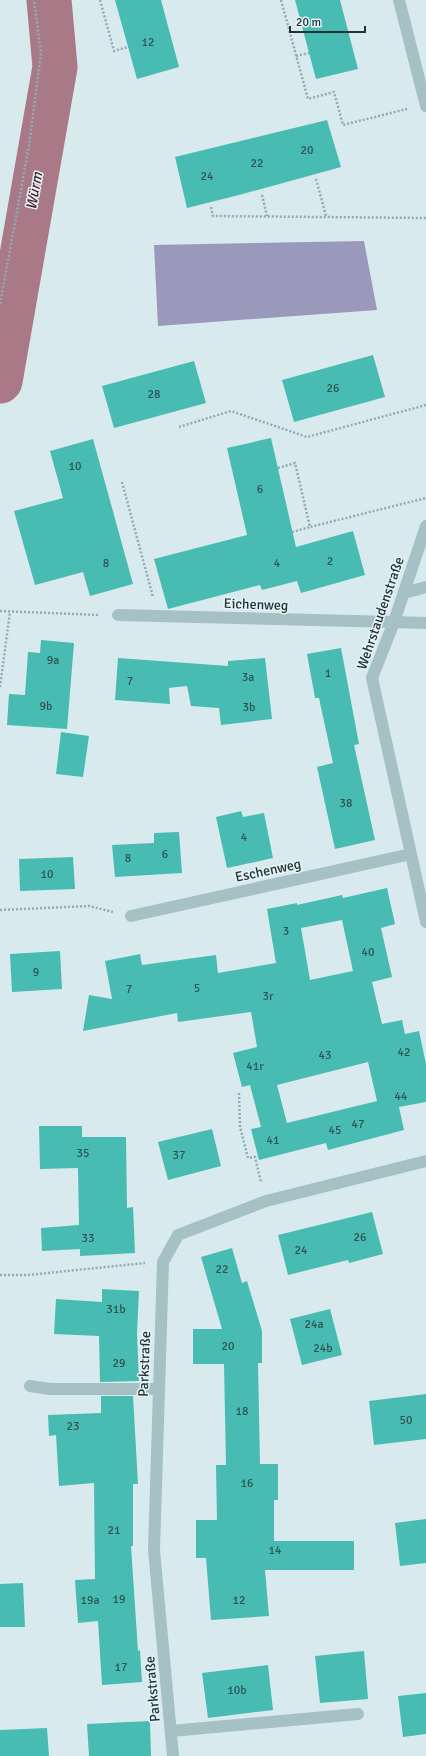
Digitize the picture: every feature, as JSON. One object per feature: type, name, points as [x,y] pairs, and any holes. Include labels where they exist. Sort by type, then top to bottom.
[{"type":"street","points":[[399,0],[426,105]]},
{"type":"street","name":"Wehrstaudenstraße","points":[[426,526],[394,622],[372,678],[426,922]]},
{"type":"street","points":[[404,593],[426,587]]},
{"type":"street","name":"Eichenweg","points":[[118,615],[426,623]]},
{"type":"street","name":"Eschenweg","points":[[131,916],[411,854]]},
{"type":"street","name":"Parkstraße","points":[[173,1756],[154,1550],[163,1262],[178,1235],[266,1201],[426,1161]]},
{"type":"street","points":[[30,1386],[50,1389],[158,1389]]},
{"type":"street","points":[[171,1731],[358,1714]]},
{"type":"path","points":[[0,304],[29,146],[42,53],[34,0]]},
{"type":"path","points":[[100,0],[114,51],[128,47]]},
{"type":"path","points":[[282,0],[308,99],[334,92],[343,125],[426,105]]},
{"type":"path","points":[[296,56],[309,53]]},
{"type":"path","points":[[316,179],[326,216]]},
{"type":"path","points":[[262,195],[267,216]]},
{"type":"path","points":[[211,207],[213,216],[426,218]]},
{"type":"path","points":[[178,427],[231,411],[307,437],[426,405]]},
{"type":"path","points":[[278,468],[295,463],[310,527]]},
{"type":"path","points":[[122,482],[159,616]]},
{"type":"path","points":[[292,532],[426,498]]},
{"type":"path","points":[[0,611],[118,615]]},
{"type":"path","points":[[0,687],[10,612]]},
{"type":"path","points":[[0,910],[89,906],[131,916]]},
{"type":"path","points":[[239,1093],[240,1127],[248,1158],[255,1157],[266,1201]]},
{"type":"path","points":[[0,1274],[28,1275],[163,1262]]},
{"type":"shaded area","points":[[364,241],[377,310],[158,326],[154,245]]},
{"type":"building","points":[[115,0],[161,0],[179,67],[137,79]]},
{"type":"building","points":[[295,0],[340,0],[358,69],[316,79]]},
{"type":"building","points":[[327,120],[341,167],[187,208],[175,157]]},
{"type":"building","points":[[373,355],[385,397],[294,422],[282,380]]},
{"type":"building","points":[[194,361],[206,403],[114,428],[102,386]]},
{"type":"building","points":[[271,438],[296,547],[353,531],[365,575],[301,593],[297,581],[262,590],[260,585],[168,609],[154,559],[247,535],[227,448]]},
{"type":"building","points":[[93,439],[133,584],[90,596],[83,572],[35,585],[14,511],[63,498],[50,451]]},
{"type":"building","points":[[41,640],[74,643],[67,729],[7,725],[9,694],[25,695],[28,652],[40,653]]},
{"type":"building","points":[[341,648],[359,744],[354,745],[375,840],[335,849],[317,767],[333,763],[319,698],[315,698],[307,654]]},
{"type":"building","points":[[118,658],[228,666],[228,661],[265,658],[272,719],[221,725],[219,708],[191,706],[187,686],[169,688],[170,704],[115,700]]},
{"type":"building","points":[[61,732],[89,736],[83,777],[56,774]]},
{"type":"building","points":[[241,811],[243,817],[264,813],[273,858],[227,868],[216,817]]},
{"type":"building","points":[[179,832],[182,873],[115,877],[112,845],[154,843],[154,833]]},
{"type":"building","points":[[73,857],[75,889],[20,891],[19,859]]},
{"type":"building","points":[[387,888],[395,924],[381,928],[392,977],[372,982],[382,1024],[402,1020],[405,1034],[419,1031],[426,1064],[426,1102],[399,1107],[404,1130],[328,1150],[326,1143],[259,1160],[251,1129],[261,1127],[250,1085],[242,1087],[233,1053],[257,1047],[251,1012],[178,1022],[177,1013],[83,1031],[89,995],[112,999],[105,961],[140,954],[142,965],[216,955],[218,973],[276,963],[267,909],[297,903],[297,905],[342,895],[343,898]],"holes":[[[342,920],[353,971],[310,980],[301,928]],[[368,1062],[377,1101],[287,1123],[277,1085]]]},
{"type":"building","points":[[60,951],[62,989],[12,992],[10,954]]},
{"type":"building","points":[[39,1126],[82,1126],[82,1137],[126,1137],[127,1208],[133,1207],[135,1253],[80,1256],[80,1249],[42,1251],[41,1228],[79,1225],[78,1168],[40,1169]]},
{"type":"building","points":[[212,1129],[221,1166],[168,1180],[158,1142]]},
{"type":"building","points":[[372,1212],[383,1254],[349,1263],[348,1260],[288,1275],[278,1235]]},
{"type":"building","points":[[232,1248],[242,1283],[247,1281],[262,1331],[262,1363],[258,1363],[260,1464],[278,1464],[278,1500],[274,1500],[274,1541],[354,1541],[354,1570],[265,1570],[269,1616],[211,1620],[206,1558],[196,1558],[196,1520],[217,1520],[216,1465],[226,1465],[224,1364],[193,1364],[193,1329],[222,1329],[201,1257]]},
{"type":"building","points":[[102,1289],[139,1291],[137,1333],[139,1381],[100,1382],[99,1336],[54,1334],[56,1299],[102,1302]]},
{"type":"building","points":[[330,1309],[342,1355],[302,1365],[290,1319]]},
{"type":"building","points":[[426,1394],[426,1439],[374,1445],[369,1401]]},
{"type":"building","points":[[101,1396],[133,1396],[138,1484],[133,1484],[133,1546],[131,1546],[138,1651],[140,1650],[142,1682],[102,1685],[98,1621],[78,1623],[75,1580],[95,1579],[94,1483],[59,1486],[56,1435],[49,1436],[48,1415],[101,1413]]},
{"type":"building","points":[[426,1519],[426,1563],[400,1566],[395,1523]]},
{"type":"building","points":[[23,1583],[25,1627],[0,1627],[0,1584]]},
{"type":"building","points":[[364,1651],[368,1699],[320,1703],[315,1656]]},
{"type":"building","points":[[268,1665],[273,1710],[208,1718],[202,1673]]},
{"type":"building","points":[[426,1693],[426,1734],[403,1737],[398,1696]]},
{"type":"building","points":[[150,1721],[151,1756],[89,1756],[87,1724]]},
{"type":"building","points":[[47,1728],[49,1756],[0,1756],[0,1730]]},
{"type":"waterway","name":"Würm","points":[[0,381],[55,67],[49,0]]}]
